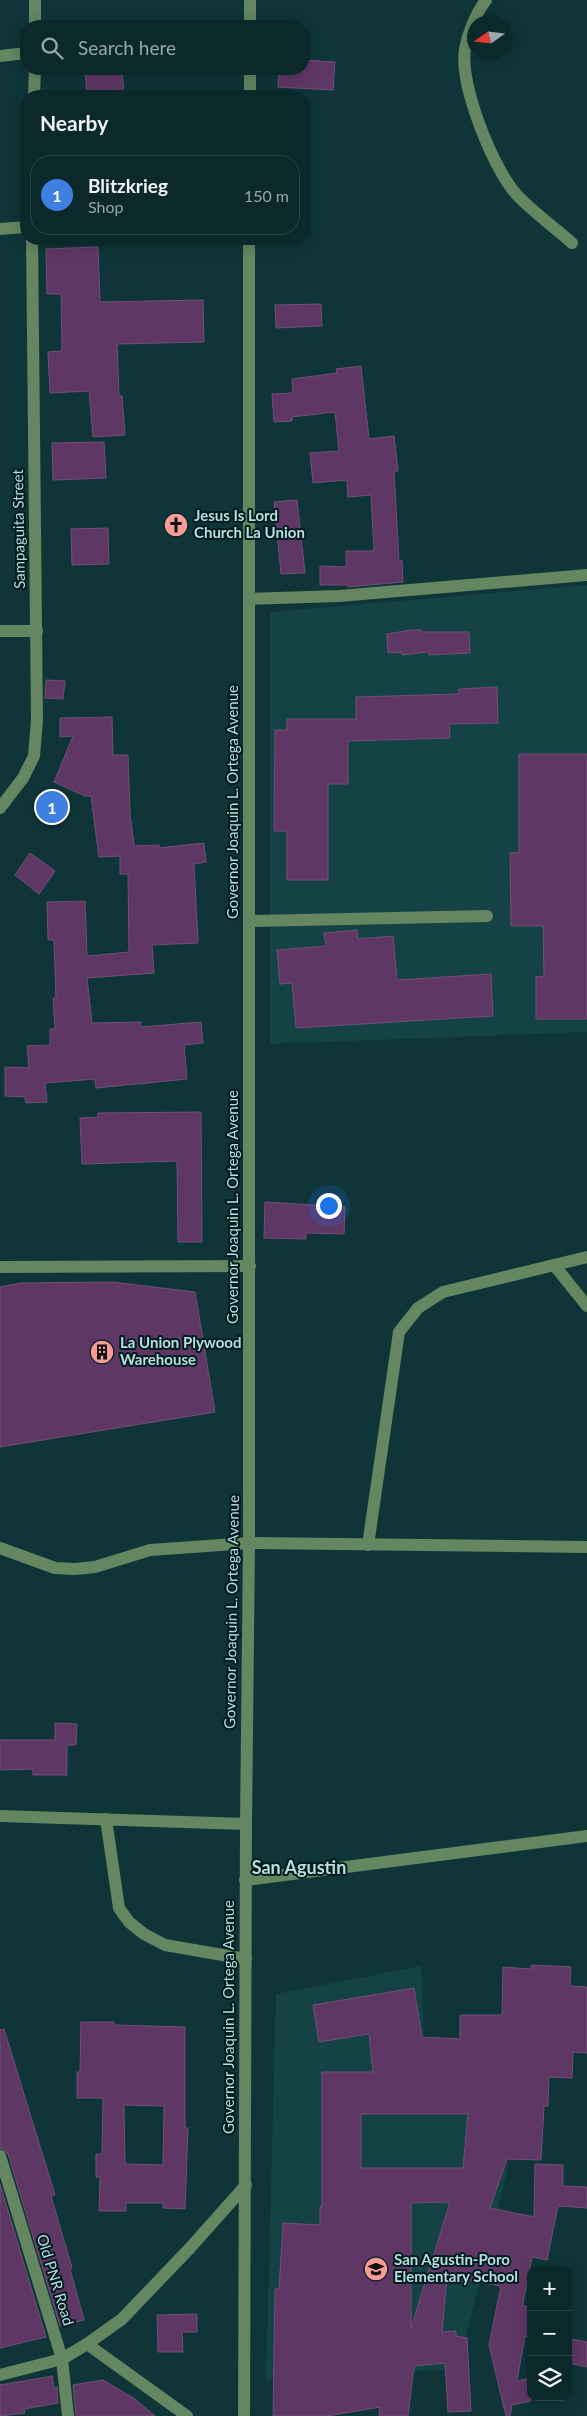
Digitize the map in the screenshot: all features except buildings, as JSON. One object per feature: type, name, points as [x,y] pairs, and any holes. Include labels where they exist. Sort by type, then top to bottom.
[{"type":"street","points":[[35,0],[35,20]]},
{"type":"street","points":[[250,0],[250,20]]},
{"type":"street","points":[[486,0],[473,26],[465,50],[465,76],[474,109],[498,170],[517,194],[572,243]]},
{"type":"street","points":[[0,56],[20,54]]},
{"type":"street","points":[[34,90],[35,75]]},
{"type":"street","points":[[250,75],[250,90]]},
{"type":"street","points":[[0,230],[20,228]]},
{"type":"street","name":"Sampaguita Street","points":[[0,808],[23,778],[34,756],[37,720],[32,245]]},
{"type":"street","name":"Governor Joaquin L. Ortega Avenue","points":[[244,2416],[250,1266],[249,245]]},
{"type":"street","points":[[249,599],[338,596],[587,575]]},
{"type":"street","points":[[0,632],[37,631]]},
{"type":"street","points":[[249,921],[487,916]]},
{"type":"street","points":[[368,1544],[399,1332],[418,1308],[443,1292],[587,1256]]},
{"type":"street","points":[[554,1265],[587,1306]]},
{"type":"street","points":[[0,1267],[250,1266]]},
{"type":"street","points":[[0,1548],[55,1568],[74,1569],[95,1567],[150,1550],[249,1543],[587,1547]]},
{"type":"street","points":[[0,1816],[246,1824]]},
{"type":"street","points":[[106,1819],[119,1908],[129,1922],[144,1934],[164,1945],[246,1959]]},
{"type":"street","points":[[246,1880],[587,1836]]},
{"type":"street","name":"Old PNR Road","points":[[0,2156],[62,2359],[68,2416]]},
{"type":"street","points":[[0,2375],[62,2359],[122,2319],[190,2248],[246,2184]]},
{"type":"street","points":[[87,2344],[187,2416]]},
{"type":"shaded area","points":[[587,585],[587,1032],[270,1044],[270,612]]},
{"type":"shaded area","name":"San Agustin-Poro Elementary School","points":[[421,1966],[425,2065],[502,2077],[508,2169],[458,2369],[266,2381],[276,1994]]},
{"type":"place","name":"Jesus Is Lord Church La Union","points":[[176,525]]},
{"type":"place","name":"Blitzkrieg","points":[[52,807]]},
{"type":"place","name":"La Union Plywood Warehouse","points":[[102,1352]]},
{"type":"place","name":"San Agustin-Poro Elementary School","points":[[376,2269]]},
{"type":"district","name":"San Agustin","points":[[299,1868]]}]
